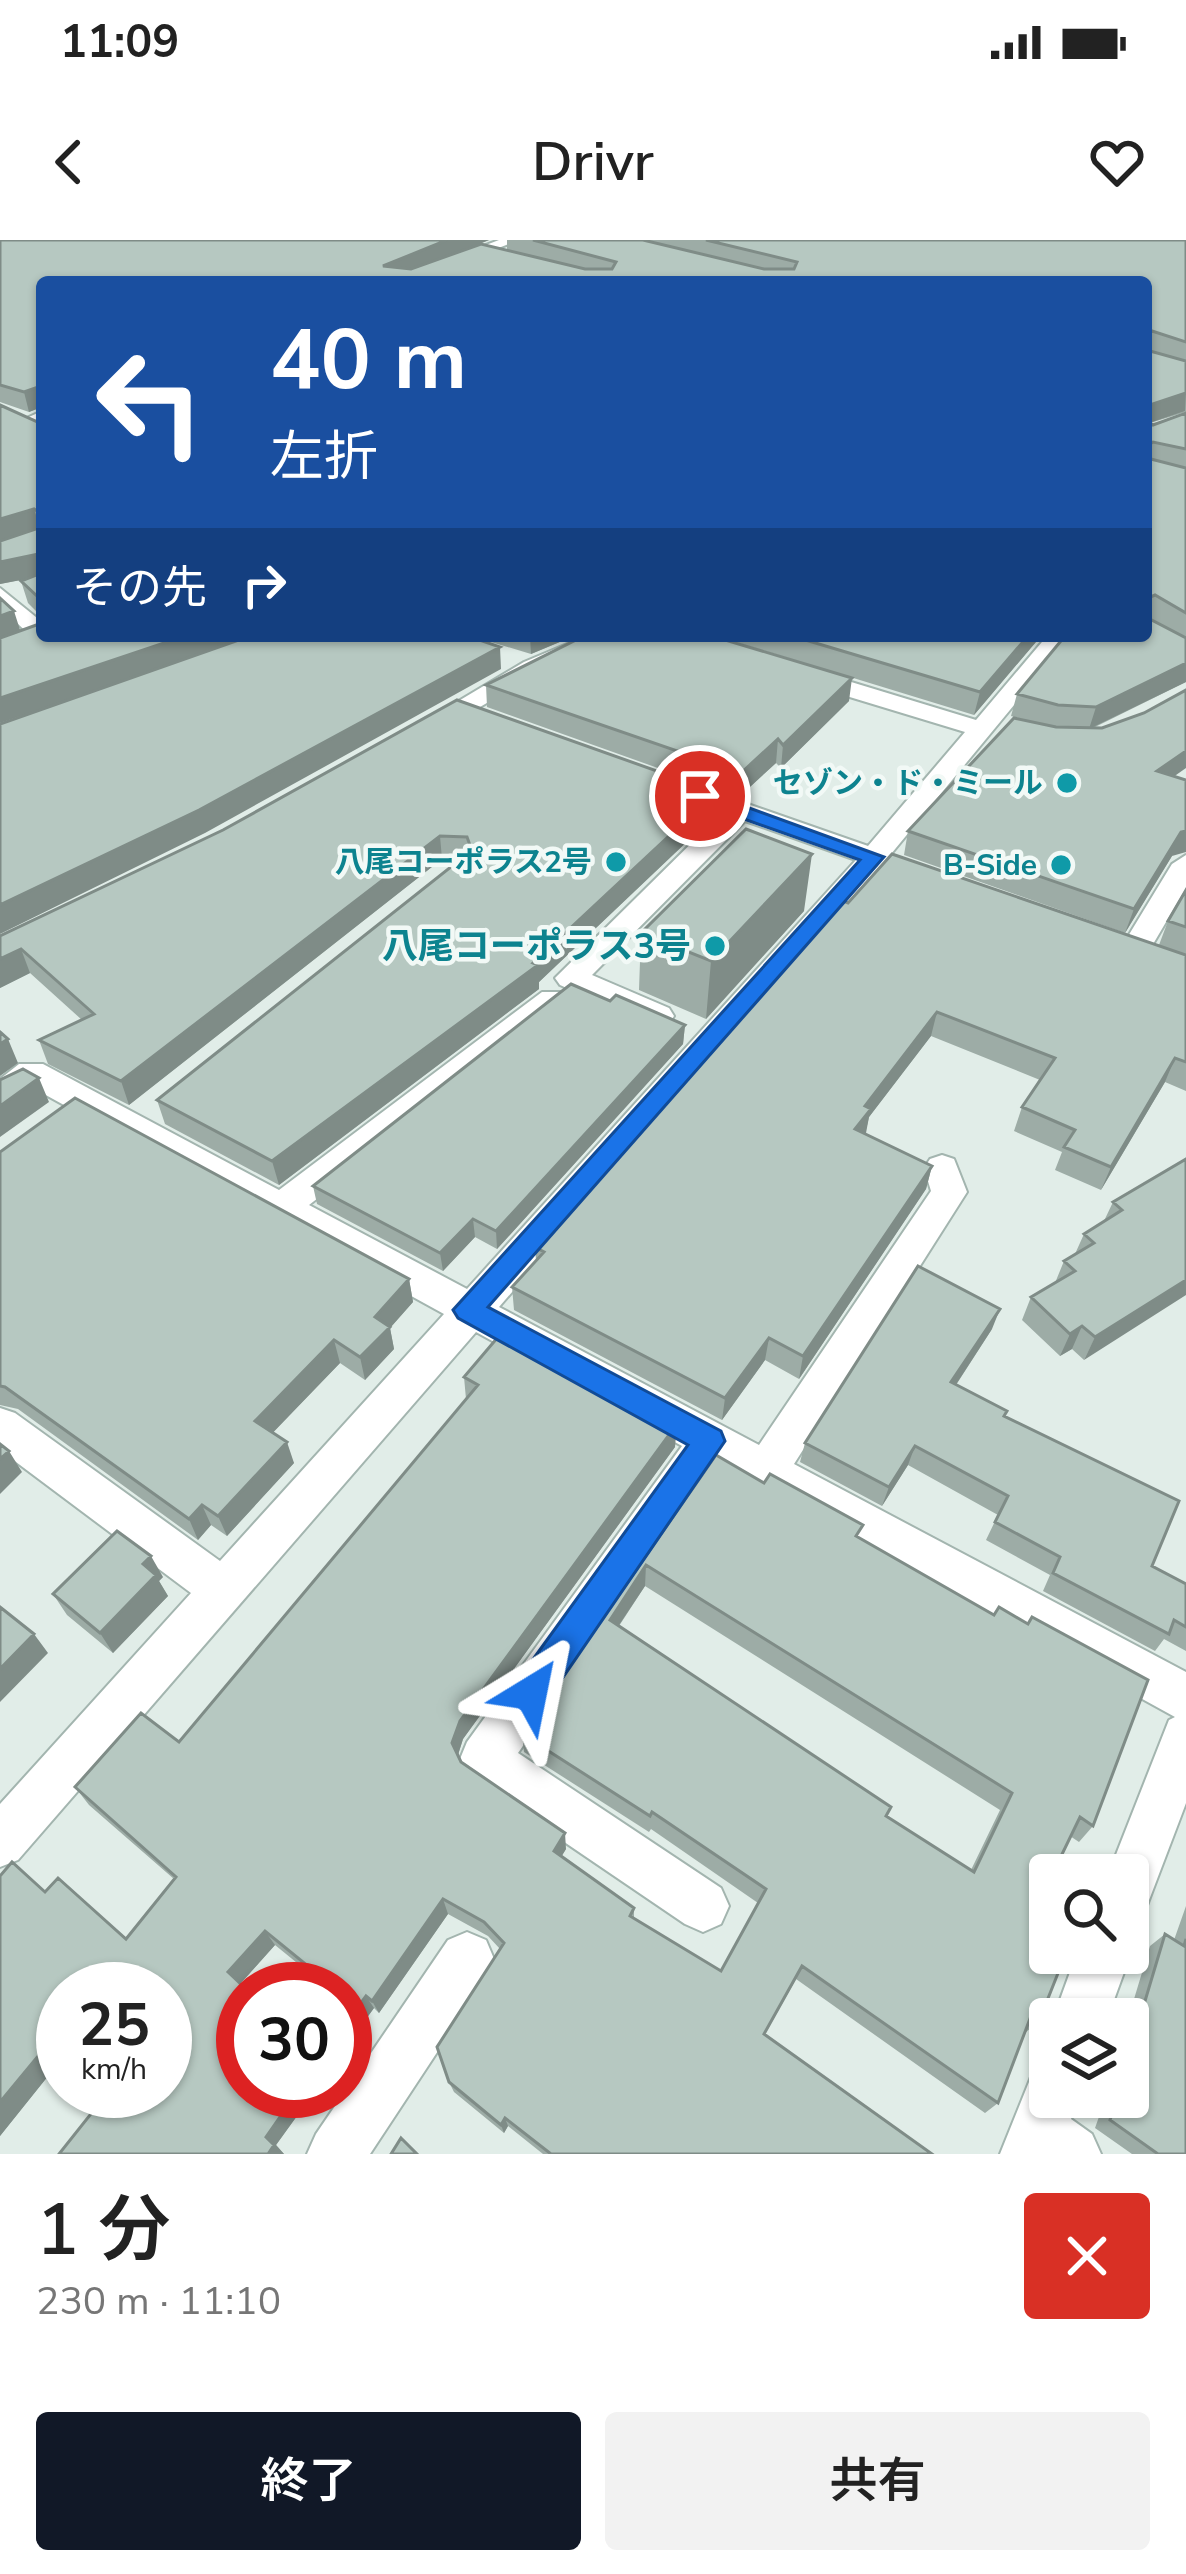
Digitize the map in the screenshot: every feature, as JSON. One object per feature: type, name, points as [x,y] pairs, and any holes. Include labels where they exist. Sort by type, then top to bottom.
[{"type":"street","points":[[414,276],[512,240]]},
{"type":"street","points":[[480,251],[522,262]]},
{"type":"street","points":[[9,595],[36,625]]},
{"type":"street","points":[[15,648],[36,640]]},
{"type":"street","points":[[398,744],[532,667],[591,642]]},
{"type":"street","points":[[0,1842],[991,726],[1054,642]]},
{"type":"street","points":[[492,654],[532,667]]},
{"type":"street","points":[[785,669],[991,726]]},
{"type":"street","points":[[458,710],[499,725]]},
{"type":"street","points":[[640,775],[916,873]]},
{"type":"street","points":[[711,1038],[571,978],[741,811]]},
{"type":"street","points":[[1168,964],[1125,948],[1186,864]]},
{"type":"street","points":[[280,1208],[553,999]]},
{"type":"street","points":[[0,1096],[31,1072],[81,1100],[141,1120],[280,1208],[1186,1698]]},
{"type":"street","points":[[49,1124],[81,1100]]},
{"type":"street","points":[[766,1471],[949,1192],[942,1168]]},
{"type":"street","points":[[0,1426],[223,1590]]},
{"type":"street","points":[[703,1906],[484,1759],[710,1441]]},
{"type":"street","points":[[1142,1854],[1186,1737]]},
{"type":"street","points":[[336,2154],[467,1959]]},
{"type":"building","points":[[0,240],[447,240],[383,266],[411,269],[481,244],[585,269],[612,269],[616,262],[533,240],[643,240],[764,269],[794,269],[797,262],[706,240],[1186,240],[1186,342],[1152,331],[1152,276],[36,276],[36,388],[24,392],[0,385]]},
{"type":"building","points":[[1152,352],[1186,361],[1186,393],[1152,404]]},
{"type":"building","points":[[0,405],[36,421],[36,510],[0,519]]},
{"type":"building","points":[[1186,413],[1186,449],[1153,442],[1152,424]]},
{"type":"building","points":[[1152,459],[1186,468],[1186,613],[1155,595]]},
{"type":"building","points":[[36,529],[36,554],[0,562],[0,541]]},
{"type":"building","points":[[36,575],[36,595],[21,581]]},
{"type":"building","points":[[0,598],[14,611],[0,616]]},
{"type":"building","points":[[1152,620],[1186,638],[1186,663],[1096,707],[1058,705],[1017,694],[1060,642],[1152,642]]},
{"type":"building","points":[[36,625],[36,642],[167,642],[0,698],[0,638]]},
{"type":"building","points":[[233,642],[485,642],[500,647],[199,810],[0,905],[0,724]]},
{"type":"building","points":[[572,642],[732,642],[852,678],[783,745],[778,739],[741,773],[486,685]]},
{"type":"building","points":[[812,642],[1023,642],[980,692]]},
{"type":"building","points":[[1186,690],[1186,751],[1157,771],[1186,780],[1186,831],[1181,832],[1134,909],[908,831],[1014,718],[1056,727],[1102,728],[1144,713]]},
{"type":"building","points":[[457,700],[716,792],[533,963],[538,965],[272,1161],[157,1100],[466,855],[471,848],[467,837],[440,836],[121,1081],[39,1040],[94,1014],[21,949],[0,959],[0,936],[223,830]]},
{"type":"building","points":[[746,829],[812,854],[711,961],[641,933]]},
{"type":"building","points":[[892,854],[1186,955],[1186,1062],[1175,1058],[1111,1167],[1064,1147],[1075,1130],[1022,1107],[1055,1058],[937,1012],[865,1106],[871,1109],[855,1129],[932,1166],[803,1356],[769,1338],[725,1398],[512,1287],[544,1252],[535,1247],[841,900],[848,903]]},
{"type":"building","points":[[1186,890],[1186,927],[1168,921]]},
{"type":"building","points":[[571,984],[610,1001],[616,995],[685,1025],[496,1231],[473,1219],[440,1253],[313,1186]]},
{"type":"building","points":[[23,1069],[39,1078],[0,1106],[0,1080]]},
{"type":"building","points":[[75,1098],[409,1279],[375,1317],[390,1327],[360,1357],[334,1340],[255,1421],[287,1442],[218,1516],[202,1505],[189,1519],[0,1386],[0,1152]]},
{"type":"building","points":[[1186,1159],[1186,1280],[1095,1337],[1082,1326],[1070,1334],[1031,1297],[1075,1271],[1064,1261],[1094,1243],[1084,1234],[1122,1210],[1113,1202]]},
{"type":"building","points":[[918,1266],[1000,1309],[951,1382],[1007,1411],[1004,1416],[1179,1501],[1152,1566],[1186,1584],[1186,1627],[1174,1620],[1169,1634],[1053,1573],[1060,1557],[995,1522],[1008,1496],[915,1446],[889,1487],[805,1443]]},
{"type":"building","points":[[504,1330],[677,1424],[460,1721],[452,1743],[461,1762],[565,1833],[554,1851],[634,1908],[630,1916],[721,1971],[766,1889],[652,1812],[650,1816],[522,1734],[716,1455],[764,1483],[770,1474],[863,1525],[856,1536],[994,1615],[999,1607],[1028,1624],[1032,1617],[1148,1680],[1093,1826],[1080,1817],[1062,1854],[1029,1854],[1029,1974],[1058,1974],[1048,1998],[1029,1998],[1029,2021],[998,2103],[802,1966],[764,2034],[932,2154],[551,2154],[505,2118],[501,2125],[449,2082],[437,2047],[504,1943],[484,1922],[443,1899],[372,2001],[372,1962],[303,1962],[265,1931],[237,1962],[216,1962],[216,2118],[279,2118],[266,2137],[274,2145],[268,2154],[59,2154],[88,2118],[192,2118],[192,1962],[36,1962],[36,2059],[0,2102],[0,1876],[12,1862],[45,1892],[58,1878],[126,1939],[176,1877],[75,1787],[141,1713],[179,1742],[478,1385],[464,1377]],"holes":[[[646,1565],[1012,1793],[974,1872],[886,1816],[891,1807],[610,1620]]]},
{"type":"building","points":[[117,1531],[151,1556],[143,1564],[156,1575],[100,1633],[53,1594]]},
{"type":"building","points":[[0,1607],[34,1634],[0,1669]]},
{"type":"building","points":[[1165,1934],[1184,1946],[1186,1939],[1186,2154],[1158,2154],[1110,2120],[1149,2118],[1146,1998]]},
{"type":"building","points":[[401,2138],[417,2154],[391,2154]]},
{"type":"place","name":"セゾン・ド・ミール","points":[[1067,783]]},
{"type":"place","name":"八尾コーポラス2号","points":[[616,862]]},
{"type":"place","name":"B-Side","points":[[1061,865]]},
{"type":"place","name":"八尾コーポラス3号","points":[[715,946]]},
{"type":"route","points":[[531,1693],[710,1441],[468,1310],[874,857],[700,796]]}]
